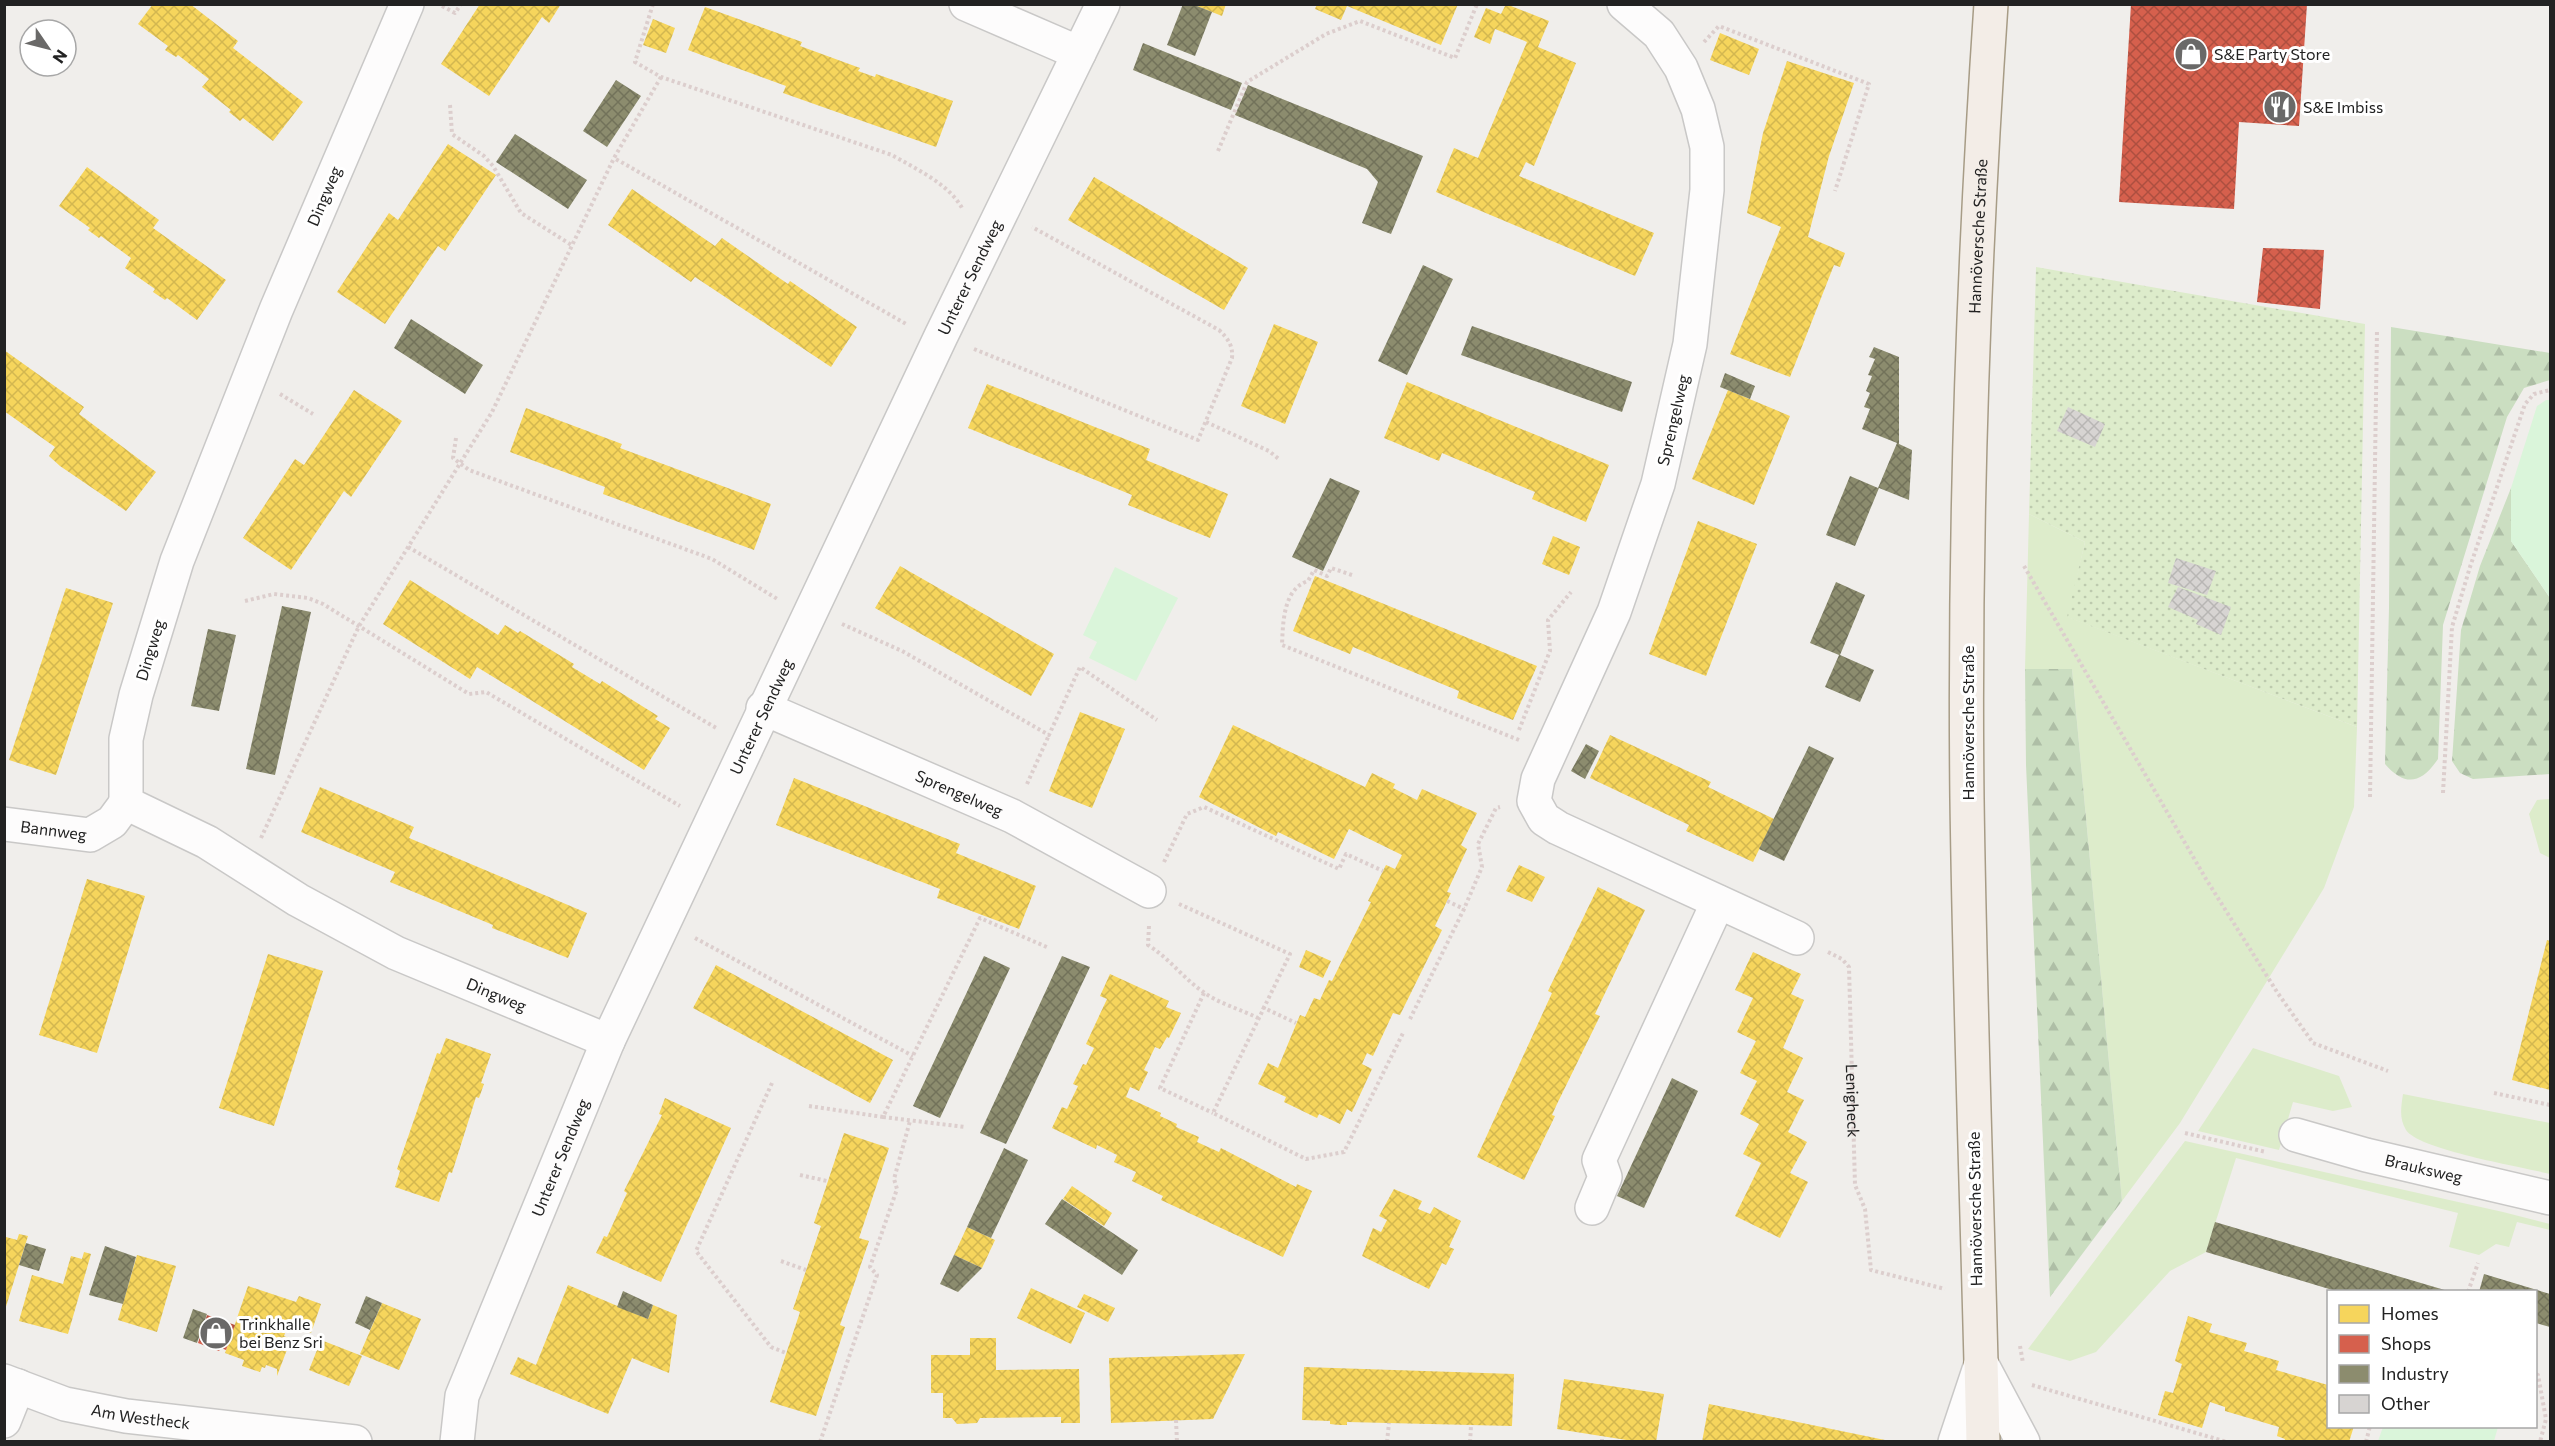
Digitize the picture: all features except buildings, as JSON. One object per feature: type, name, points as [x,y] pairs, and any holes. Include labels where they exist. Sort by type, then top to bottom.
[{"type":"main road","name":"Hannöversche Straße","points":[[1983,1442],[1967,795],[1969,462],[1991,4]]},
{"type":"street","name":"Dingweg","points":[[407,4],[276,310],[177,561],[136,695],[126,739],[126,802],[207,842],[298,900],[396,953],[608,1041]]},
{"type":"street","points":[[966,4],[1079,53]]},
{"type":"street","name":"Unterer Sendweg","points":[[457,1442],[462,1396],[608,1041],[763,708],[1103,4]]},
{"type":"street","name":"Sprengelweg","points":[[1534,801],[1538,779],[1614,612],[1655,494],[1690,344],[1707,190],[1707,147],[1698,109],[1681,68],[1659,34],[1624,4]]},
{"type":"street","name":"Sprengelweg","points":[[763,708],[1012,816],[1149,891]]},
{"type":"street","points":[[1534,801],[1544,819],[1558,828],[1797,938]]},
{"type":"street","name":"Bannweg","points":[[4,824],[90,835],[112,822],[126,802]]},
{"type":"street","points":[[1592,1208],[1605,1177],[1599,1161],[1718,902]]},
{"type":"street","name":"Brauksweg","points":[[2296,1135],[2366,1155],[2550,1198]]},
{"type":"street","points":[[1955,1442],[1981,1363]]},
{"type":"street","points":[[1981,1363],[2023,1442]]},
{"type":"street","points":[[4,1421],[11,1384]]},
{"type":"street","name":"Am Westheck","points":[[11,1384],[135,1430],[355,1442]]},
{"type":"path","points":[[438,4],[455,13],[461,4]]},
{"type":"path","points":[[653,4],[635,62],[661,77],[892,156],[927,176],[959,201],[983,250]]},
{"type":"path","points":[[1218,151],[1247,82],[1326,34],[1360,21],[1455,58],[1477,4]]},
{"type":"path","points":[[1681,68],[1719,26],[1869,84],[1835,192]]},
{"type":"path","points":[[248,868],[359,626],[492,412],[614,158],[661,77]]},
{"type":"path","points":[[450,105],[452,134],[493,165],[521,213],[573,246]]},
{"type":"path","points":[[614,158],[910,327],[941,336],[1198,440],[1232,358],[1233,347],[1226,337],[1219,330],[1003,210]]},
{"type":"path","points":[[2370,797],[2377,330]]},
{"type":"path","points":[[2443,793],[2452,627],[2469,567],[2525,404],[2534,394],[2550,390]]},
{"type":"path","points":[[1206,422],[1269,451],[1280,460]]},
{"type":"path","points":[[456,438],[453,458],[469,470],[712,559],[777,599],[810,610],[902,651],[1049,735]]},
{"type":"path","points":[[408,547],[746,746]]},
{"type":"path","points":[[2024,566],[2206,879],[2277,992],[2313,1043],[2388,1071]]},
{"type":"path","points":[[1352,575],[1331,568],[1327,576],[1314,570],[1308,581],[1300,583],[1283,611],[1282,645],[1551,753]]},
{"type":"path","points":[[1515,738],[1550,651],[1548,620],[1570,592]]},
{"type":"path","points":[[245,601],[274,594],[308,598],[359,626],[469,694],[486,692],[710,824]]},
{"type":"path","points":[[1012,816],[1080,667],[1157,720]]},
{"type":"path","points":[[1410,1019],[1482,867],[1478,844],[1496,808],[1534,801]]},
{"type":"path","points":[[1258,1018],[1204,993],[1164,955],[1148,945],[1149,891],[1186,814],[1204,807],[1339,869],[1346,854],[1383,871]]},
{"type":"path","points":[[1149,891],[1290,954],[1262,1007],[1213,1113]]},
{"type":"path","points":[[1447,901],[1464,909]]},
{"type":"path","points":[[883,1117],[980,918],[1049,948]]},
{"type":"path","points":[[664,921],[913,1056]]},
{"type":"path","name":"Lenigheck","points":[[1797,938],[1842,959],[1849,967],[1855,1185],[1865,1209],[1871,1270],[1978,1296]]},
{"type":"path","points":[[1204,993],[1160,1088],[1306,1159],[1344,1152],[1404,1031]]},
{"type":"path","points":[[1262,1007],[1296,1023]]},
{"type":"path","points":[[772,1083],[696,1251],[771,1347],[786,1353]]},
{"type":"path","points":[[2494,1093],[2550,1106]]},
{"type":"path","points":[[809,1106],[965,1127]]},
{"type":"path","points":[[820,1442],[877,1275],[870,1267],[897,1189],[894,1179],[910,1121]]},
{"type":"path","points":[[2185,1133],[2279,1155],[2296,1135]]},
{"type":"path","points":[[800,1175],[827,1181]]},
{"type":"path","points":[[781,1261],[806,1270]]},
{"type":"path","points":[[2469,1290],[2478,1263]]},
{"type":"path","points":[[2537,1375],[2546,1419],[2540,1442]]},
{"type":"path","points":[[2026,1383],[2227,1442]]},
{"type":"path","points":[[1176,1420],[1177,1442]]},
{"type":"path","points":[[1387,1442],[1389,1423]]},
{"type":"path","points":[[1470,1442],[1471,1426]]},
{"type":"green space","points":[[2036,267],[2365,324],[2357,727],[2067,617],[2085,542],[2029,514]]},
{"type":"green space","points":[[2391,327],[2550,353],[2550,380],[2524,388],[2507,417],[2443,625],[2438,759],[2425,774],[2413,780],[2399,776],[2385,764],[2389,608]]},
{"type":"green space","points":[[2550,400],[2550,598],[2511,541],[2511,488],[2537,406]]},
{"type":"green space","points":[[2511,488],[2511,541],[2550,598],[2550,774],[2473,779],[2460,773],[2452,761],[2461,630],[2480,566]]},
{"type":"green space","points":[[2029,514],[2085,542],[2068,617],[2357,727],[2354,807],[2324,888],[2180,1123],[2122,1201],[2072,669],[2025,669]]},
{"type":"green space","points":[[1115,567],[1178,598],[1136,681],[1089,658],[1097,642],[1083,635]]},
{"type":"green space","points":[[2025,669],[2072,669],[2122,1201],[2050,1297],[2026,765]]},
{"type":"green space","points":[[2550,799],[2550,858],[2540,853],[2529,814],[2537,800]]},
{"type":"green space","points":[[2253,1048],[2339,1076],[2352,1107],[2333,1111],[2293,1102],[2279,1150],[2198,1131]]},
{"type":"green space","points":[[2403,1094],[2550,1123],[2550,1174],[2450,1151],[2415,1137],[2406,1130],[2402,1121]]},
{"type":"green space","points":[[2185,1141],[2503,1212],[2550,1224],[2550,1230],[2517,1222],[2509,1247],[2496,1244],[2479,1255],[2449,1247],[2458,1213],[2236,1158],[2206,1252],[2170,1271],[2096,1352],[2070,1361],[2028,1349]]},
{"type":"green space","points":[[2382,1428],[2498,1428],[2494,1441],[2378,1441]]},
{"type":"place","name":"S&E Party Store","points":[[2191,54]]},
{"type":"place","name":"S&E Imbiss","points":[[2280,107]]},
{"type":"place","name":"Trinkhalle bei Benz Sri","points":[[216,1333]]}]
